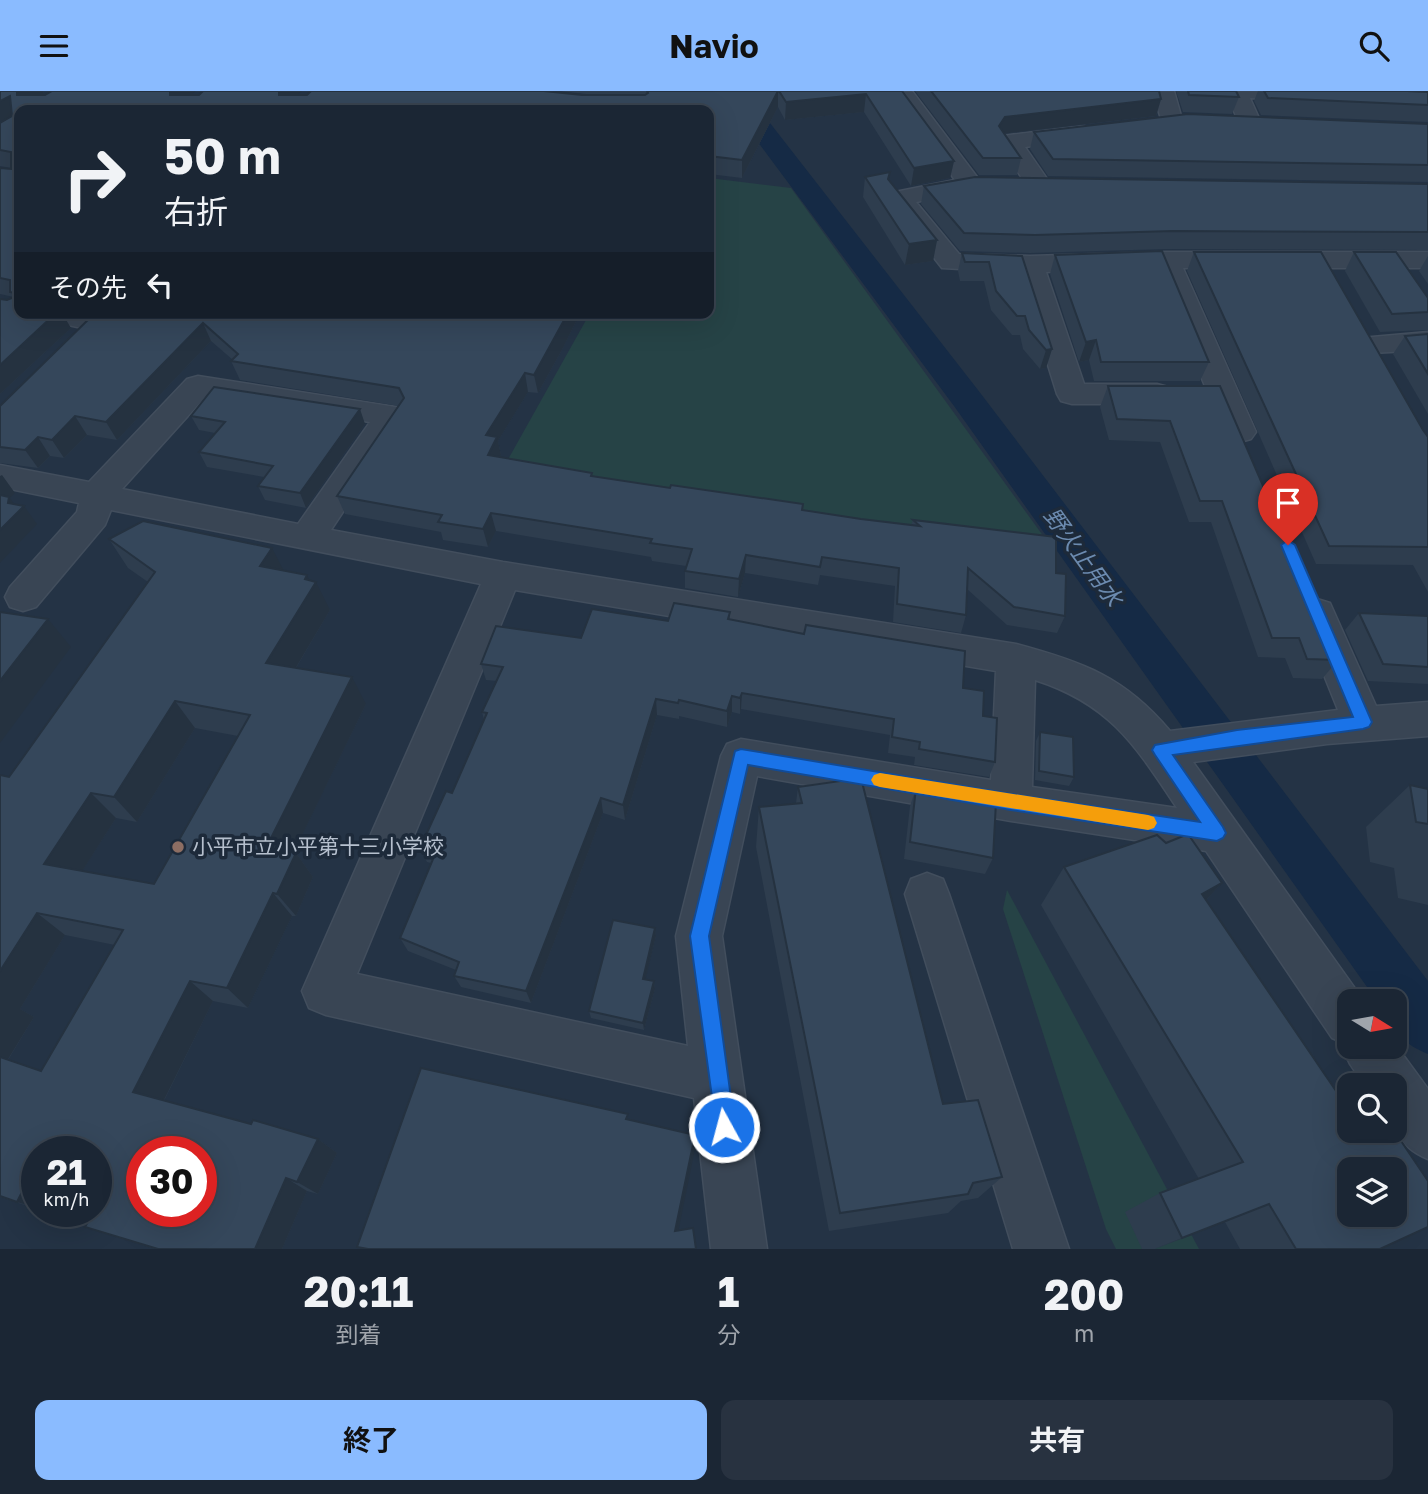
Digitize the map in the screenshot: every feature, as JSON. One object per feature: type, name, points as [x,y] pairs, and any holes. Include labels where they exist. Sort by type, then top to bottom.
[{"type":"street","points":[[1163,91],[1172,123]]},
{"type":"street","points":[[909,92],[971,184]]},
{"type":"street","points":[[1251,125],[1237,92],[1332,96]]},
{"type":"street","points":[[1145,126],[1196,123]]},
{"type":"street","points":[[1224,124],[1279,126]]},
{"type":"street","points":[[1040,186],[1009,142],[1104,131]]},
{"type":"street","points":[[1067,186],[971,184],[899,198],[951,262],[1030,264],[1167,260],[1330,273],[1395,259],[1428,260]]},
{"type":"street","points":[[1395,259],[1415,289]]},
{"type":"street","points":[[1167,260],[1200,394],[1250,457]]},
{"type":"street","points":[[1030,264],[1072,394],[1200,394]]},
{"type":"street","points":[[67,350],[100,319]]},
{"type":"street","points":[[1370,343],[1428,341]]},
{"type":"street","points":[[23,597],[93,516],[97,495],[206,373],[391,415],[307,538]]},
{"type":"street","points":[[0,476],[503,575],[1016,659],[1052,669],[1100,693],[1128,712],[1161,750],[1337,1004]]},
{"type":"street","points":[[503,575],[326,991],[719,1078]]},
{"type":"street","points":[[1304,583],[1363,722]]},
{"type":"street","points":[[1011,802],[1016,659]]},
{"type":"street","points":[[1161,750],[1363,722],[1428,719]]},
{"type":"street","points":[[739,1249],[699,936],[741,757],[1217,833]]},
{"type":"street","points":[[927,894],[1041,1249]]},
{"type":"street","points":[[1407,1102],[1428,1133]]},
{"type":"green space","points":[[714,179],[791,188],[1057,555],[506,463],[587,319],[714,319]]},
{"type":"green space","points":[[1007,890],[1199,1249],[1116,1249],[1106,1229],[1003,909]]},
{"type":"building","points":[[0,91],[17,91],[17,95],[45,95],[52,91],[170,91],[170,95],[199,95],[203,91],[279,91],[279,95],[307,95],[311,91],[544,91],[582,95],[645,95],[647,91],[778,91],[742,160],[714,157],[714,105],[14,105],[14,293],[10,292],[10,280],[0,278],[0,168],[11,169],[11,152],[0,150],[0,123],[12,116],[10,96],[0,101]]},
{"type":"building","points":[[779,91],[902,91],[954,161],[914,168],[866,94],[786,102]]},
{"type":"building","points":[[931,91],[1159,91],[1161,99],[1005,117],[999,126],[1021,158],[983,158]]},
{"type":"building","points":[[1188,91],[1236,91],[1239,97],[1189,95]]},
{"type":"building","points":[[1264,91],[1428,92],[1428,105],[1268,98]]},
{"type":"building","points":[[1188,114],[1428,124],[1428,165],[1053,159],[1034,132]]},
{"type":"building","points":[[890,172],[888,179],[937,240],[909,244],[865,177]]},
{"type":"building","points":[[975,177],[1428,184],[1428,232],[1173,231],[1035,235],[964,233],[924,186]]},
{"type":"building","points":[[1162,251],[1209,362],[1101,362],[1096,340],[1086,342],[1055,255]]},
{"type":"building","points":[[1194,252],[1321,252],[1428,437],[1428,547],[1329,546]]},
{"type":"building","points":[[1354,252],[1396,252],[1428,298],[1428,312],[1392,314]]},
{"type":"building","points":[[962,253],[1022,256],[1052,349],[1046,350],[1029,330],[1025,316],[1017,316],[996,291],[989,262],[965,262]]},
{"type":"building","points":[[14,297],[14,319],[50,319],[0,365],[0,299]]},
{"type":"building","points":[[89,319],[565,319],[534,375],[525,373],[486,435],[497,437],[488,455],[592,473],[591,476],[803,504],[802,510],[861,519],[920,526],[913,520],[1056,537],[1056,573],[1066,574],[1065,616],[1014,607],[968,568],[966,615],[897,604],[899,568],[822,557],[820,567],[746,555],[739,579],[685,571],[692,549],[650,543],[652,539],[491,513],[483,529],[438,522],[442,515],[337,496],[404,398],[399,388],[231,361],[238,354],[203,323],[106,422],[75,416],[52,440],[38,437],[25,450],[0,447],[0,406]]},
{"type":"building","points":[[1428,334],[1428,374],[1405,336]]},
{"type":"building","points":[[1108,386],[1220,386],[1338,660],[1307,659],[1299,638],[1272,638],[1222,501],[1200,501],[1170,421],[1117,419]]},
{"type":"building","points":[[214,387],[360,409],[300,493],[258,486],[273,466],[199,452],[225,422],[191,416]]},
{"type":"building","points":[[0,495],[9,497],[8,503],[24,506],[0,530]]},
{"type":"building","points":[[143,521],[272,548],[260,566],[307,575],[305,579],[316,582],[266,663],[352,677],[266,848],[296,853],[277,894],[273,893],[227,988],[190,981],[133,1092],[251,1124],[253,1120],[318,1139],[297,1182],[286,1178],[255,1249],[158,1249],[85,1227],[112,1227],[112,1136],[21,1136],[21,1194],[17,1202],[0,1196],[0,1057],[41,1071],[123,930],[37,913],[0,971],[0,775],[9,777],[155,572],[109,539]],"holes":[[[175,701],[250,715],[154,884],[44,864],[91,793],[114,797]]]},
{"type":"building","points":[[674,603],[730,612],[728,619],[804,634],[806,625],[965,651],[963,688],[984,691],[983,716],[997,718],[995,762],[919,749],[920,742],[892,737],[894,719],[742,693],[740,698],[732,696],[727,711],[679,700],[678,703],[656,699],[623,805],[601,798],[526,991],[454,976],[459,962],[400,938],[436,852],[420,848],[446,791],[452,793],[487,713],[482,712],[503,667],[481,664],[496,626],[581,638],[592,609],[668,621]]},
{"type":"building","points":[[0,612],[48,619],[0,681]]},
{"type":"building","points":[[1359,613],[1428,616],[1428,667],[1383,664]]},
{"type":"building","points":[[1040,732],[1073,737],[1074,777],[1039,771]]},
{"type":"building","points":[[861,778],[943,1104],[978,1100],[1002,1177],[973,1183],[968,1194],[840,1213],[759,807],[802,803],[798,787]]},
{"type":"building","points":[[1410,785],[1428,789],[1428,824],[1416,822]]},
{"type":"building","points":[[916,788],[996,802],[993,858],[910,842]]},
{"type":"building","points":[[1188,834],[1222,883],[1202,894],[1337,1092],[1337,1143],[1402,1143],[1428,1181],[1428,1227],[1380,1249],[1296,1249],[1269,1204],[1182,1238],[1160,1193],[1243,1162],[1064,867],[1157,835],[1166,843]]},
{"type":"building","points":[[613,920],[655,928],[643,979],[654,981],[643,1023],[589,1011]]},
{"type":"building","points":[[421,1068],[628,1114],[626,1119],[695,1135],[675,1231],[693,1228],[696,1249],[357,1247]]},
{"type":"waterway","name":"野火止用水","points":[[732,91],[966,398],[1428,1026]]},
{"type":"slow traffic","points":[[880,780],[1148,823]]},
{"type":"place","name":"小平市立小平第十三小学校","points":[[178,847]]},
{"type":"route","points":[[724,1127],[699,936],[741,757],[1217,833],[1161,750],[1237,737],[1363,722],[1288,545]]}]
